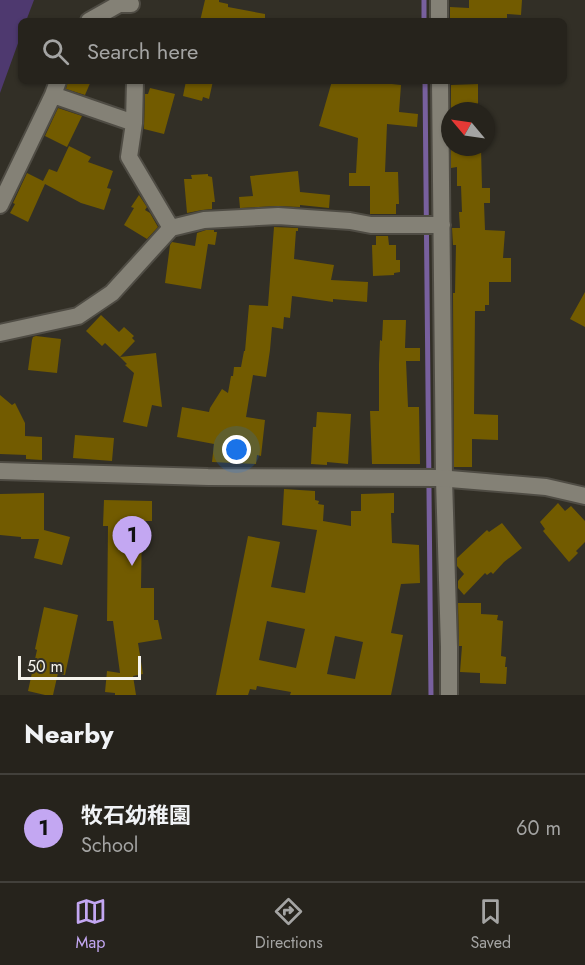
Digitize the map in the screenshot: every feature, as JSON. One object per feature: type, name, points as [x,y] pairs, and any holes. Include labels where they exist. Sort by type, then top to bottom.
[{"type":"street","points":[[439,0],[439,18]]},
{"type":"street","points":[[94,18],[119,4],[132,8]]},
{"type":"street","points":[[135,84],[134,123],[129,157],[171,228]]},
{"type":"street","points":[[440,84],[432,225],[434,478],[449,647],[449,695]]},
{"type":"street","points":[[0,206],[55,88],[134,123]]},
{"type":"street","points":[[0,333],[78,316],[112,293],[171,228],[204,220],[278,216],[350,221],[371,225],[432,225]]},
{"type":"street","points":[[0,471],[208,477],[434,478],[546,487],[585,496]]},
{"type":"shaded area","points":[[0,0],[34,0],[27,18],[18,18],[18,43],[0,93]]},
{"type":"building","points":[[205,0],[219,0],[219,2],[228,4],[228,7],[265,14],[265,18],[201,18]]},
{"type":"building","points":[[469,0],[522,0],[521,15],[507,14],[507,18],[450,18],[450,7],[469,8]]},
{"type":"building","points":[[67,84],[90,84],[85,95],[66,89]]},
{"type":"building","points":[[185,84],[212,84],[209,99],[203,97],[202,101],[183,96]]},
{"type":"building","points":[[331,84],[401,85],[399,112],[418,114],[417,127],[387,124],[385,172],[398,172],[399,204],[396,204],[396,214],[370,214],[370,186],[349,186],[349,173],[356,173],[358,138],[319,126]]},
{"type":"building","points":[[478,84],[478,102],[451,102],[451,85]]},
{"type":"building","points":[[150,88],[175,94],[164,134],[144,129],[145,94],[148,94]]},
{"type":"building","points":[[58,108],[82,116],[67,147],[45,136]]},
{"type":"building","points":[[69,146],[91,157],[88,162],[113,171],[107,188],[111,189],[104,210],[81,203],[45,184],[28,222],[10,213],[27,173],[43,181],[49,169],[57,172]]},
{"type":"building","points":[[451,156],[481,156],[482,188],[490,188],[490,203],[484,203],[485,230],[505,231],[503,258],[511,258],[511,282],[489,282],[489,305],[485,305],[485,311],[475,311],[474,414],[498,415],[498,440],[472,439],[472,467],[454,467],[453,293],[455,293],[456,245],[453,245],[452,228],[460,228],[459,212],[462,212],[461,186],[457,186],[457,167],[451,168]]},
{"type":"building","points":[[298,171],[300,192],[330,195],[329,208],[300,205],[300,207],[240,208],[239,197],[253,196],[250,176]]},
{"type":"building","points":[[208,174],[212,177],[215,202],[212,202],[212,209],[187,213],[184,179],[192,179],[191,175]]},
{"type":"building","points":[[139,195],[147,207],[145,210],[150,213],[158,227],[147,239],[124,225]]},
{"type":"building","points":[[274,227],[298,228],[294,259],[334,265],[331,280],[368,282],[367,302],[333,299],[333,302],[292,296],[290,318],[284,317],[283,329],[272,327],[266,377],[253,375],[246,417],[265,420],[261,456],[257,455],[256,464],[212,462],[214,444],[177,437],[182,407],[209,412],[222,389],[228,393],[234,367],[241,367],[245,351],[249,305],[268,306]]},
{"type":"building","points":[[206,230],[217,232],[215,245],[208,244],[201,289],[165,283],[172,242],[195,246],[197,233]]},
{"type":"building","points":[[376,236],[388,236],[389,245],[396,245],[396,260],[400,260],[400,272],[394,275],[373,276],[372,245],[376,245]]},
{"type":"building","points":[[585,292],[585,327],[570,319]]},
{"type":"building","points":[[101,315],[119,332],[124,327],[134,336],[132,338],[135,341],[120,357],[105,343],[102,346],[86,331]]},
{"type":"building","points":[[383,320],[406,320],[405,348],[420,348],[420,361],[406,361],[408,407],[419,407],[420,464],[372,464],[370,411],[379,411],[380,340],[382,341]]},
{"type":"building","points":[[36,336],[61,339],[57,373],[28,370],[32,340]]},
{"type":"building","points":[[156,353],[162,407],[152,405],[147,427],[123,422],[134,373],[120,357]]},
{"type":"building","points":[[0,395],[12,405],[15,403],[25,423],[25,436],[42,437],[42,460],[26,459],[26,455],[0,454]]},
{"type":"building","points":[[317,412],[351,414],[348,464],[327,462],[327,465],[311,464],[313,427],[316,427]]},
{"type":"building","points":[[75,435],[114,438],[112,461],[73,458]]},
{"type":"building","points":[[284,489],[315,491],[315,500],[319,501],[318,504],[324,505],[323,521],[351,526],[351,511],[361,511],[361,494],[394,493],[394,513],[391,513],[392,543],[419,545],[420,583],[401,584],[391,633],[403,635],[391,695],[290,695],[291,692],[257,686],[256,690],[250,689],[248,695],[216,695],[248,536],[280,542],[271,587],[305,593],[317,530],[282,525]],"holes":[[[267,621],[305,629],[296,668],[259,660]],[[335,636],[363,642],[355,679],[327,674]]]},
{"type":"building","points":[[44,493],[44,530],[70,537],[62,565],[34,558],[39,539],[21,539],[21,537],[0,535],[0,494]]},
{"type":"building","points":[[104,500],[152,501],[152,521],[142,521],[141,588],[154,588],[154,620],[158,620],[162,639],[138,643],[143,674],[133,676],[136,695],[115,695],[115,693],[105,692],[107,671],[120,673],[113,621],[107,621],[108,526],[103,526]]},
{"type":"building","points":[[558,503],[565,511],[571,506],[585,521],[585,542],[569,562],[543,531],[545,529],[540,522]]},
{"type":"building","points":[[502,523],[522,548],[493,574],[485,573],[464,595],[458,588],[458,581],[464,574],[457,566],[457,558],[487,530],[489,532]]},
{"type":"building","points":[[458,603],[481,603],[481,614],[498,615],[497,620],[503,621],[501,656],[506,657],[506,684],[480,683],[480,673],[460,672],[462,646],[459,646]]},
{"type":"building","points":[[44,607],[78,615],[65,675],[58,673],[53,695],[28,691]]},
{"type":"waterway","points":[[424,0],[424,18]]},
{"type":"waterway","points":[[425,84],[431,695]]},
{"type":"place","name":"牧石幼稚園","points":[[132,566]]}]
